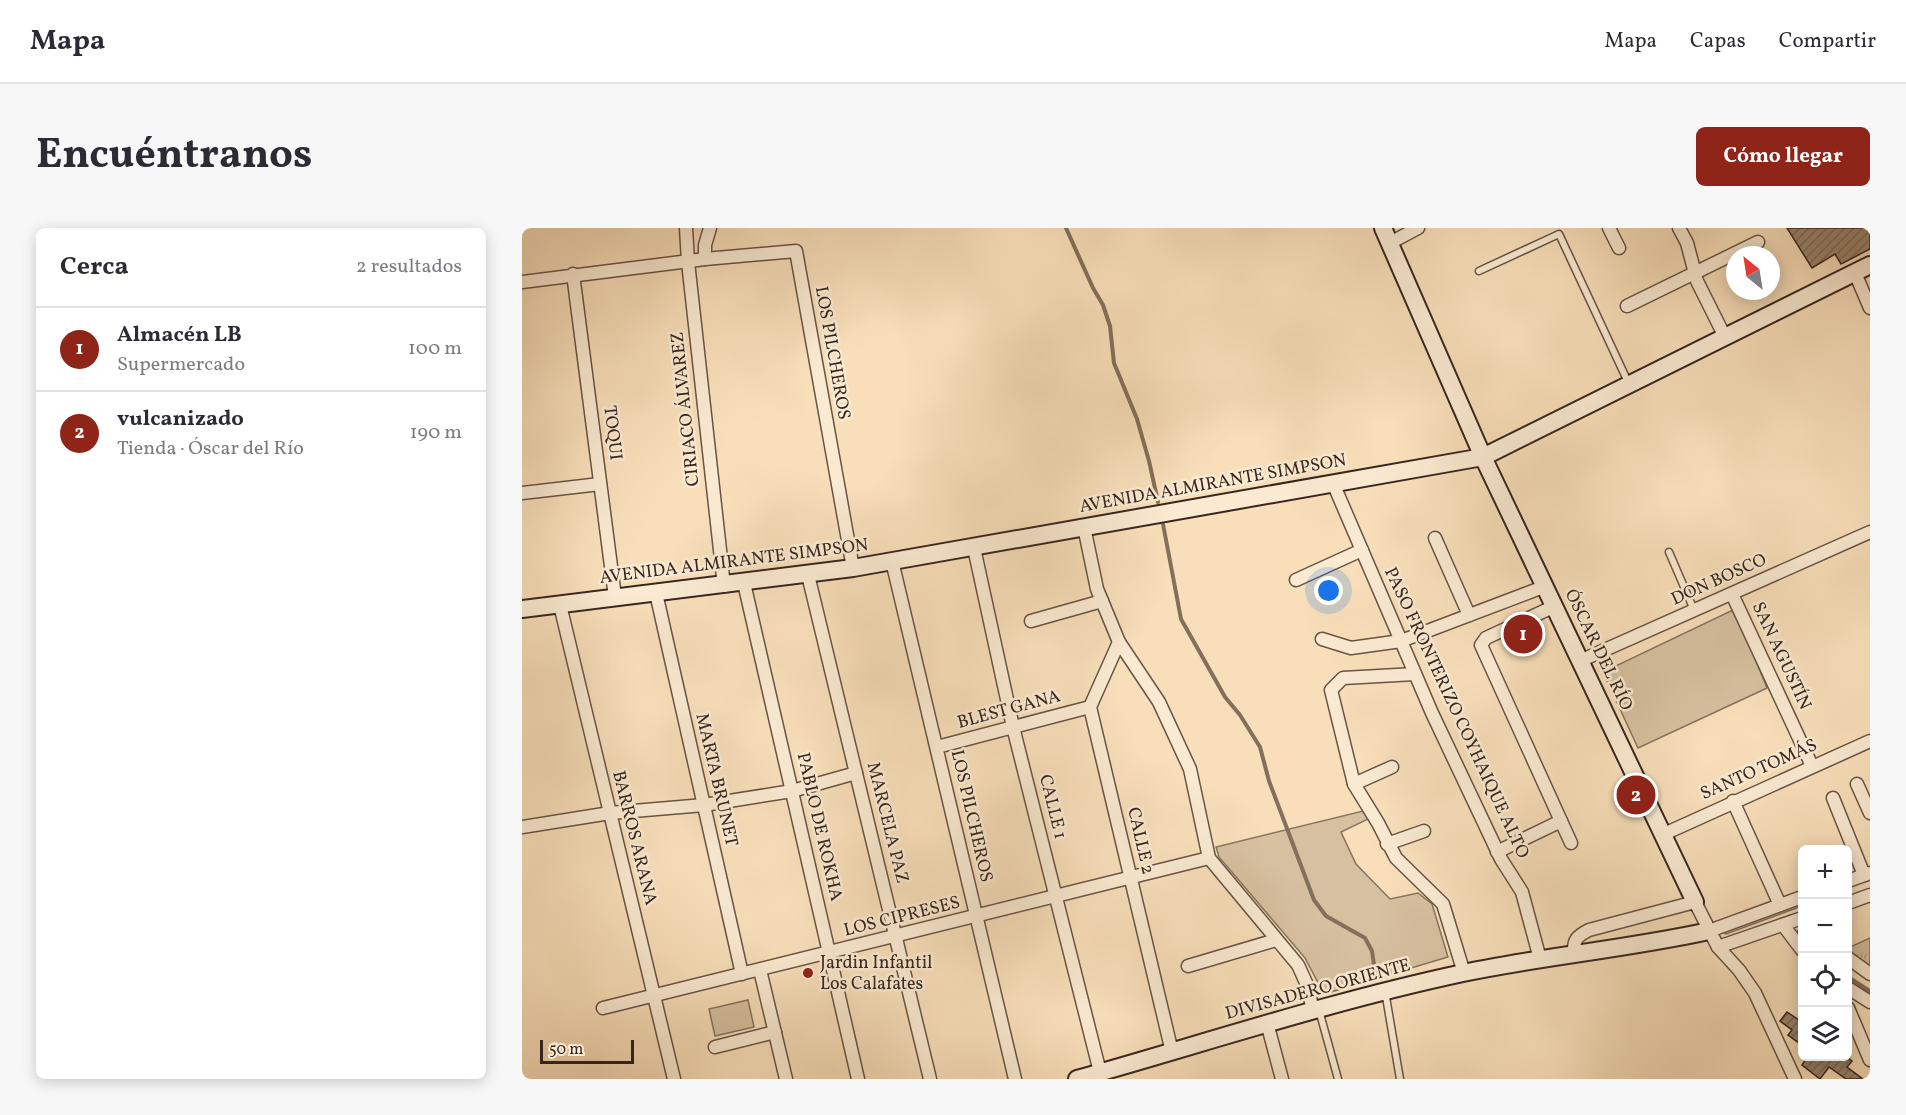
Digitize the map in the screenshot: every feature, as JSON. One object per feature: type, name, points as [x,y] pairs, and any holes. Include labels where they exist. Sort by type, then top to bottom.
[{"type":"street","name":"CIRIACO ÁLVAREZ","points":[[686,228],[724,586]]},
{"type":"street","points":[[522,282],[705,259],[705,245],[710,228]]},
{"type":"street","points":[[1386,236],[1418,228]]},
{"type":"street","points":[[1608,228],[1619,248]]},
{"type":"street","points":[[1685,230],[1694,273],[1725,337]]},
{"type":"street","name":"ÓSCAR DEL RÍO","points":[[1386,236],[1483,457],[1582,660],[1709,931],[1718,947],[1739,970],[1755,993],[1795,1079]]},
{"type":"street","points":[[1626,306],[1758,242]]},
{"type":"street","name":"LOS PILCHEROS","points":[[705,259],[796,251],[853,568]]},
{"type":"street","name":"AVENIDA ALMIRANTE SIMPSON","points":[[522,609],[808,575],[974,549],[1084,527],[1483,457],[1870,265]]},
{"type":"street","points":[[1855,273],[1870,308]]},
{"type":"street","name":"TOQUI","points":[[573,274],[615,597]]},
{"type":"street","name":"PASO FRONTERIZO COYHAIQUE ALTO","points":[[1333,483],[1415,674],[1497,852],[1522,892],[1540,959]]},
{"type":"street","points":[[522,493],[600,484]]},
{"type":"street","points":[[1084,527],[1097,589],[1119,642],[1159,702],[1190,769],[1209,858],[1298,965],[1316,1011]]},
{"type":"street","name":"DON BOSCO","points":[[1582,660],[1870,532]]},
{"type":"street","points":[[1435,538],[1469,615]]},
{"type":"street","name":"CALLE 1","points":[[974,549],[1013,727],[1100,1072]]},
{"type":"street","points":[[1296,580],[1362,550]]},
{"type":"street","name":"LOS PILCHEROS","points":[[892,561],[1015,1079]]},
{"type":"street","name":"MARCELA PAZ","points":[[808,575],[930,1079]]},
{"type":"street","name":"PABLO DE ROKHA","points":[[744,583],[858,1079]]},
{"type":"street","points":[[1322,639],[1351,648],[1401,641],[1546,586]]},
{"type":"street","name":"MARTA BRUNET","points":[[656,593],[742,974]]},
{"type":"street","name":"SAN AGUSTÍN","points":[[1732,594],[1812,766]]},
{"type":"street","points":[[1031,621],[1102,601]]},
{"type":"street","name":"BARROS ARANA","points":[[560,605],[674,1079]]},
{"type":"street","points":[[1556,606],[1486,638],[1481,645],[1571,843]]},
{"type":"street","points":[[1090,707],[1119,642]]},
{"type":"street","points":[[1415,674],[1343,678],[1331,690],[1354,784],[1396,858],[1443,904],[1464,973]]},
{"type":"street","name":"BLEST GANA","points":[[937,747],[1090,707]]},
{"type":"street","name":"CALLE 2","points":[[1090,707],[1172,1052]]},
{"type":"street","name":"SANTO TOMÁS","points":[[1664,834],[1870,741]]},
{"type":"street","points":[[1354,784],[1392,767]]},
{"type":"street","points":[[522,827],[610,813],[704,805],[792,791],[856,773]]},
{"type":"street","points":[[1857,784],[1870,813]]},
{"type":"street","points":[[1833,798],[1867,874],[1852,880]]},
{"type":"street","points":[[1733,801],[1780,905]]},
{"type":"street","points":[[1497,852],[1561,820]]},
{"type":"street","points":[[1387,844],[1424,831]]},
{"type":"street","name":"LOS CIPRESES","points":[[603,1008],[1209,858]]},
{"type":"street","points":[[1852,902],[1870,895]]},
{"type":"street","points":[[1709,931],[1798,899]]},
{"type":"street","points":[[1574,954],[1573,944],[1577,937],[1589,930],[1695,902]]},
{"type":"street","points":[[1718,947],[1798,920]]},
{"type":"street","points":[[1784,925],[1798,943]]},
{"type":"street","name":"DIVISADERO ORIENTE","points":[[1077,1079],[1385,991],[1464,973],[1540,959],[1634,947],[1709,931]]},
{"type":"street","points":[[1188,966],[1276,940]]},
{"type":"street","points":[[1852,961],[1870,974]]},
{"type":"street","points":[[760,970],[786,1079]]},
{"type":"street","points":[[1852,991],[1870,1002]]},
{"type":"street","points":[[1852,1017],[1870,1060]]},
{"type":"street","points":[[1267,1023],[1282,1079]]},
{"type":"street","points":[[715,1047],[775,1032]]},
{"type":"lane","points":[[1479,271],[1560,234],[1629,384]]},
{"type":"lane","points":[[1669,552],[1695,610]]},
{"type":"lane","points":[[1385,991],[1400,1079]]},
{"type":"lane","points":[[1316,1011],[1338,1079]]},
{"type":"green space","points":[[1735,609],[1767,688],[1638,748],[1603,672]]},
{"type":"green space","points":[[1363,811],[1368,819],[1341,832],[1356,864],[1390,899],[1418,893],[1432,904],[1448,957],[1324,994],[1305,958],[1219,857],[1216,847]]},
{"type":"green space","points":[[1798,902],[1798,907],[1726,934],[1722,932]]},
{"type":"green space","points":[[1870,938],[1870,968],[1859,963],[1852,955],[1852,946]]},
{"type":"green space","points":[[748,1000],[754,1027],[715,1036],[709,1009]]},
{"type":"building","points":[[1787,228],[1870,228],[1870,249],[1841,264],[1835,254],[1812,268]]},
{"type":"building","points":[[1787,1012],[1798,1019],[1798,1042],[1788,1035],[1792,1030],[1780,1021]]},
{"type":"building","points":[[1805,1061],[1852,1061],[1847,1067],[1863,1079],[1846,1079],[1829,1067],[1820,1079],[1802,1065]]},
{"type":"waterway","points":[[1066,228],[1103,305],[1110,326],[1114,363],[1137,419],[1158,502]]},
{"type":"waterway","points":[[1163,524],[1181,619],[1225,697],[1240,715],[1260,747],[1269,781],[1314,900],[1326,916],[1365,938],[1372,951],[1375,972]]},
{"type":"waterway","points":[[1852,980],[1870,991]]},
{"type":"place","name":"Almacén LB","points":[[1523,634]]},
{"type":"place","name":"vulcanizado","points":[[1636,795]]},
{"type":"place","name":"Jardin Infantil Los Calafates","points":[[808,973]]}]
